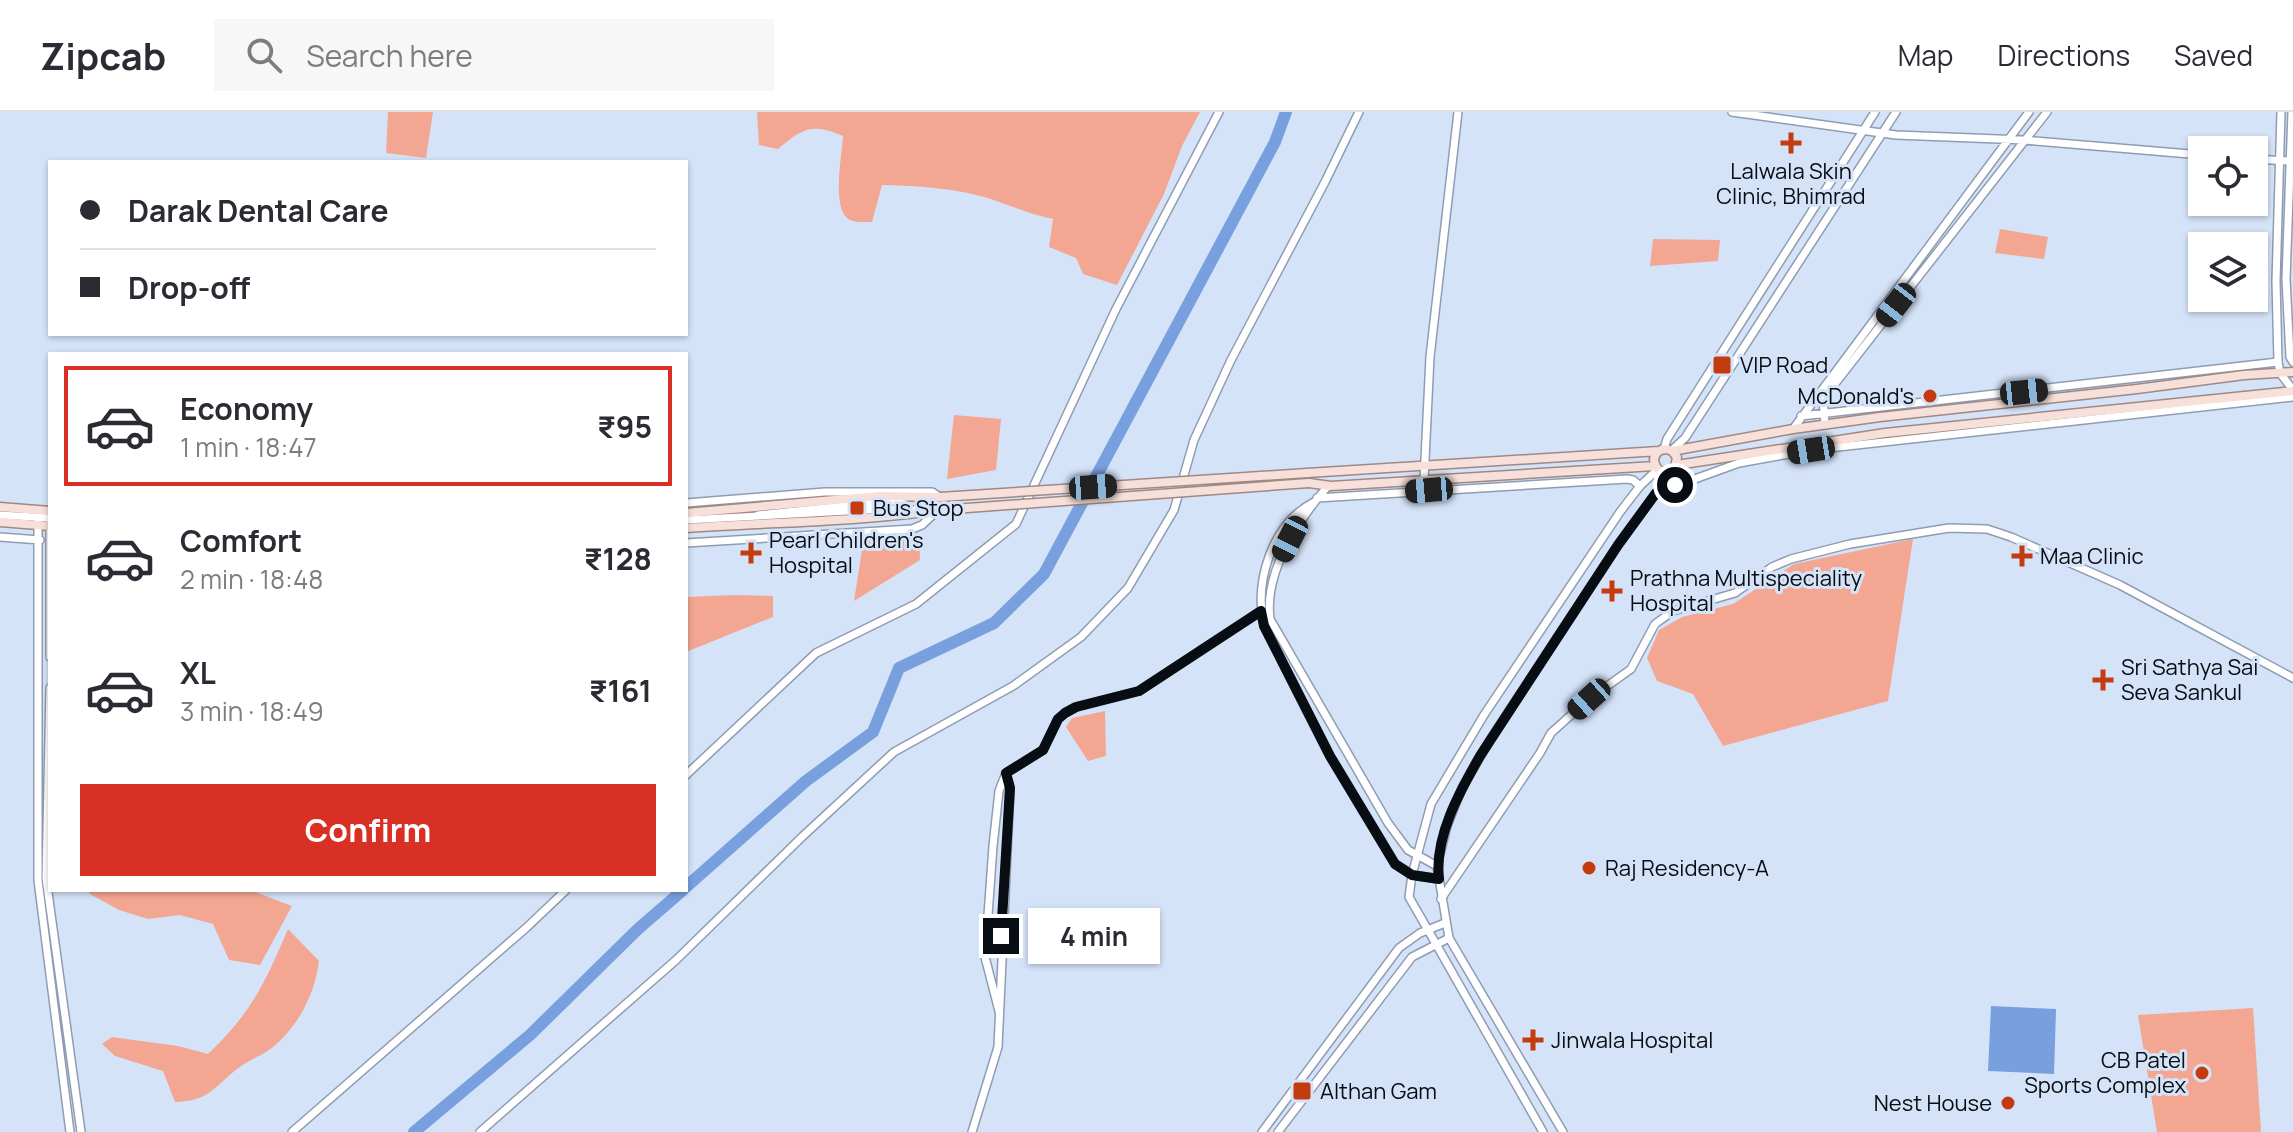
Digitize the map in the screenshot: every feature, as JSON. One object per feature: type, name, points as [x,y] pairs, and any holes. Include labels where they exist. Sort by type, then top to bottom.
[{"type":"main road","points":[[688,513],[880,496],[939,496],[1307,473],[1329,467],[1665,450],[1825,424],[2110,387],[2293,372]]},
{"type":"main road","points":[[688,528],[770,522],[806,523],[939,510],[1309,483],[1353,485],[1656,468],[1669,472],[1677,465],[1785,450],[2293,393]]},
{"type":"main road","points":[[1724,430],[1725,441]]},
{"type":"main road","points":[[1665,450],[1677,457],[1677,465]]},
{"type":"main road","points":[[1656,468],[1654,459],[1665,450]]},
{"type":"main road","points":[[1353,485],[1353,496]]},
{"type":"main road","points":[[0,507],[38,518],[48,525]]},
{"type":"main road","points":[[0,522],[38,518],[48,512]]},
{"type":"street","points":[[688,773],[816,653],[916,604],[1016,524],[1116,309],[1219,112]]},
{"type":"street","points":[[480,1132],[676,960],[894,752],[1013,686],[1086,632],[1138,574],[1174,510],[1194,440],[1231,360],[1359,112]]},
{"type":"street","points":[[1424,480],[1430,357],[1458,112]]},
{"type":"street","points":[[1732,112],[1882,133],[2024,140],[2188,154]]},
{"type":"street","points":[[1665,450],[1667,439],[1875,112]]},
{"type":"street","points":[[1665,450],[1685,438],[1896,112]]},
{"type":"street","points":[[1793,429],[2029,112]]},
{"type":"street","points":[[1825,424],[1823,399],[2047,112]]},
{"type":"street","points":[[2281,112],[2276,281],[2278,362],[2280,373],[2293,393]]},
{"type":"street","points":[[2292,112],[2286,279],[2290,357],[2293,362]]},
{"type":"street","points":[[2268,160],[2290,161]]},
{"type":"street","points":[[1801,416],[2110,387],[2278,362]]},
{"type":"street","points":[[1656,493],[1762,454]]},
{"type":"street","points":[[1543,1132],[1409,897],[1412,875],[1434,797],[1465,745],[1542,627],[1640,486],[1656,468]]},
{"type":"street","points":[[1563,1132],[1449,938],[1437,866],[1447,826],[1462,788],[1480,756],[1669,472]]},
{"type":"street","points":[[1439,879],[1412,875],[1395,864],[1330,756],[1264,626],[1261,611],[1264,582],[1279,533],[1299,510],[1316,500],[1627,479],[1640,486]]},
{"type":"street","points":[[1328,486],[1281,557],[1270,591],[1270,619],[1388,823],[1408,850],[1437,866]]},
{"type":"street","points":[[688,503],[825,492],[932,492],[939,496]]},
{"type":"street","points":[[688,543],[912,529],[922,525],[939,510],[939,496]]},
{"type":"street","points":[[758,515],[939,496]]},
{"type":"street","points":[[688,520],[883,509],[939,510]]},
{"type":"street","points":[[0,515],[48,518]]},
{"type":"street","points":[[38,518],[43,883],[70,1132]]},
{"type":"street","points":[[1441,899],[1551,733],[1589,699],[1631,669],[1655,624],[1673,611],[1735,593],[1772,567],[1791,559],[1850,544],[1937,529],[1987,529],[2120,585],[2293,678]]},
{"type":"street","points":[[0,537],[48,541]]},
{"type":"street","points":[[999,1011],[985,957],[999,791],[1006,773],[1043,750],[1058,719],[1065,713],[1076,707],[1139,691],[1261,611]]},
{"type":"street","points":[[48,744],[43,883],[81,1132]]},
{"type":"street","points":[[972,1132],[998,1047],[1010,788],[1006,773]]},
{"type":"street","points":[[292,1132],[564,892]]},
{"type":"street","points":[[1262,1132],[1399,948],[1427,930],[1445,923]]},
{"type":"street","points":[[1278,1132],[1412,957],[1449,938]]},
{"type":"shaded area","points":[[388,112],[433,112],[426,158],[386,153]]},
{"type":"shaded area","points":[[757,112],[1200,112],[1182,146],[1164,194],[1117,285],[1083,274],[1076,258],[1049,247],[1053,219],[980,196],[939,188],[882,185],[872,222],[849,220],[842,211],[839,191],[843,136],[815,129],[801,132],[778,149],[759,145]]},
{"type":"shaded area","points":[[2000,229],[2048,237],[2044,259],[1995,253]]},
{"type":"shaded area","points":[[1653,239],[1720,240],[1718,261],[1650,266]]},
{"type":"shaded area","points":[[954,415],[1001,419],[996,470],[947,479]]},
{"type":"shaded area","points":[[919,533],[920,560],[854,601],[864,537]]},
{"type":"shaded area","points":[[1913,539],[1888,701],[1723,746],[1693,694],[1657,681],[1647,658],[1659,630],[1682,617],[1733,604],[1794,564]]},
{"type":"shaded area","points":[[773,596],[773,617],[688,651],[688,597]]},
{"type":"shaded area","points":[[1105,711],[1106,756],[1088,761],[1066,727],[1072,718]]},
{"type":"shaded area","points":[[255,892],[292,906],[260,965],[229,960],[213,924],[180,915],[148,919],[119,910],[90,894]]},
{"type":"shaded area","points":[[288,929],[319,961],[309,999],[296,1022],[279,1042],[241,1066],[210,1092],[196,1099],[175,1102],[163,1071],[115,1056],[102,1044],[112,1037],[178,1046],[208,1054],[236,1024],[256,996]]},
{"type":"shaded area","name":"CB Patel Sports Complex","points":[[2253,1008],[2261,1132],[2157,1132],[2138,1015]]},
{"type":"water","points":[[1991,1006],[2056,1009],[2054,1074],[1988,1071]]},
{"type":"waterway","points":[[688,885],[806,781],[873,732],[899,668],[994,623],[1044,574],[1275,142],[1286,112]]},
{"type":"waterway","points":[[414,1132],[530,1035],[638,929],[681,892]]},
{"type":"place","name":"Lalwala Skin Clinic, Bhimrad","points":[[1791,143]]},
{"type":"place","name":"VIP Road","points":[[1722,365]]},
{"type":"place","name":"McDonald's","points":[[1930,396]]},
{"type":"place","name":"Bus Stop","points":[[857,508]]},
{"type":"place","name":"Pearl Children's Hospital","points":[[751,553]]},
{"type":"place","name":"Maa Clinic","points":[[2022,556]]},
{"type":"place","name":"Prathna Multispeciality Hospital","points":[[1612,591]]},
{"type":"place","name":"Sri Sathya Sai Seva Sankul","points":[[2103,680]]},
{"type":"place","name":"Raj Residency-A","points":[[1589,868]]},
{"type":"place","name":"Jinwala Hospital","points":[[1533,1040]]},
{"type":"place","name":"CB Patel Sports Complex","points":[[2202,1073]]},
{"type":"place","name":"Althan Gam","points":[[1302,1091]]},
{"type":"place","name":"Nest House","points":[[2008,1103]]},
{"type":"route","points":[[1001,936],[1010,788],[1006,773],[1043,750],[1058,719],[1065,713],[1076,707],[1139,691],[1261,611],[1264,626],[1330,756],[1395,864],[1412,875],[1439,879],[1437,866],[1447,826],[1462,788],[1480,756],[1618,545],[1656,493],[1675,485]]}]
